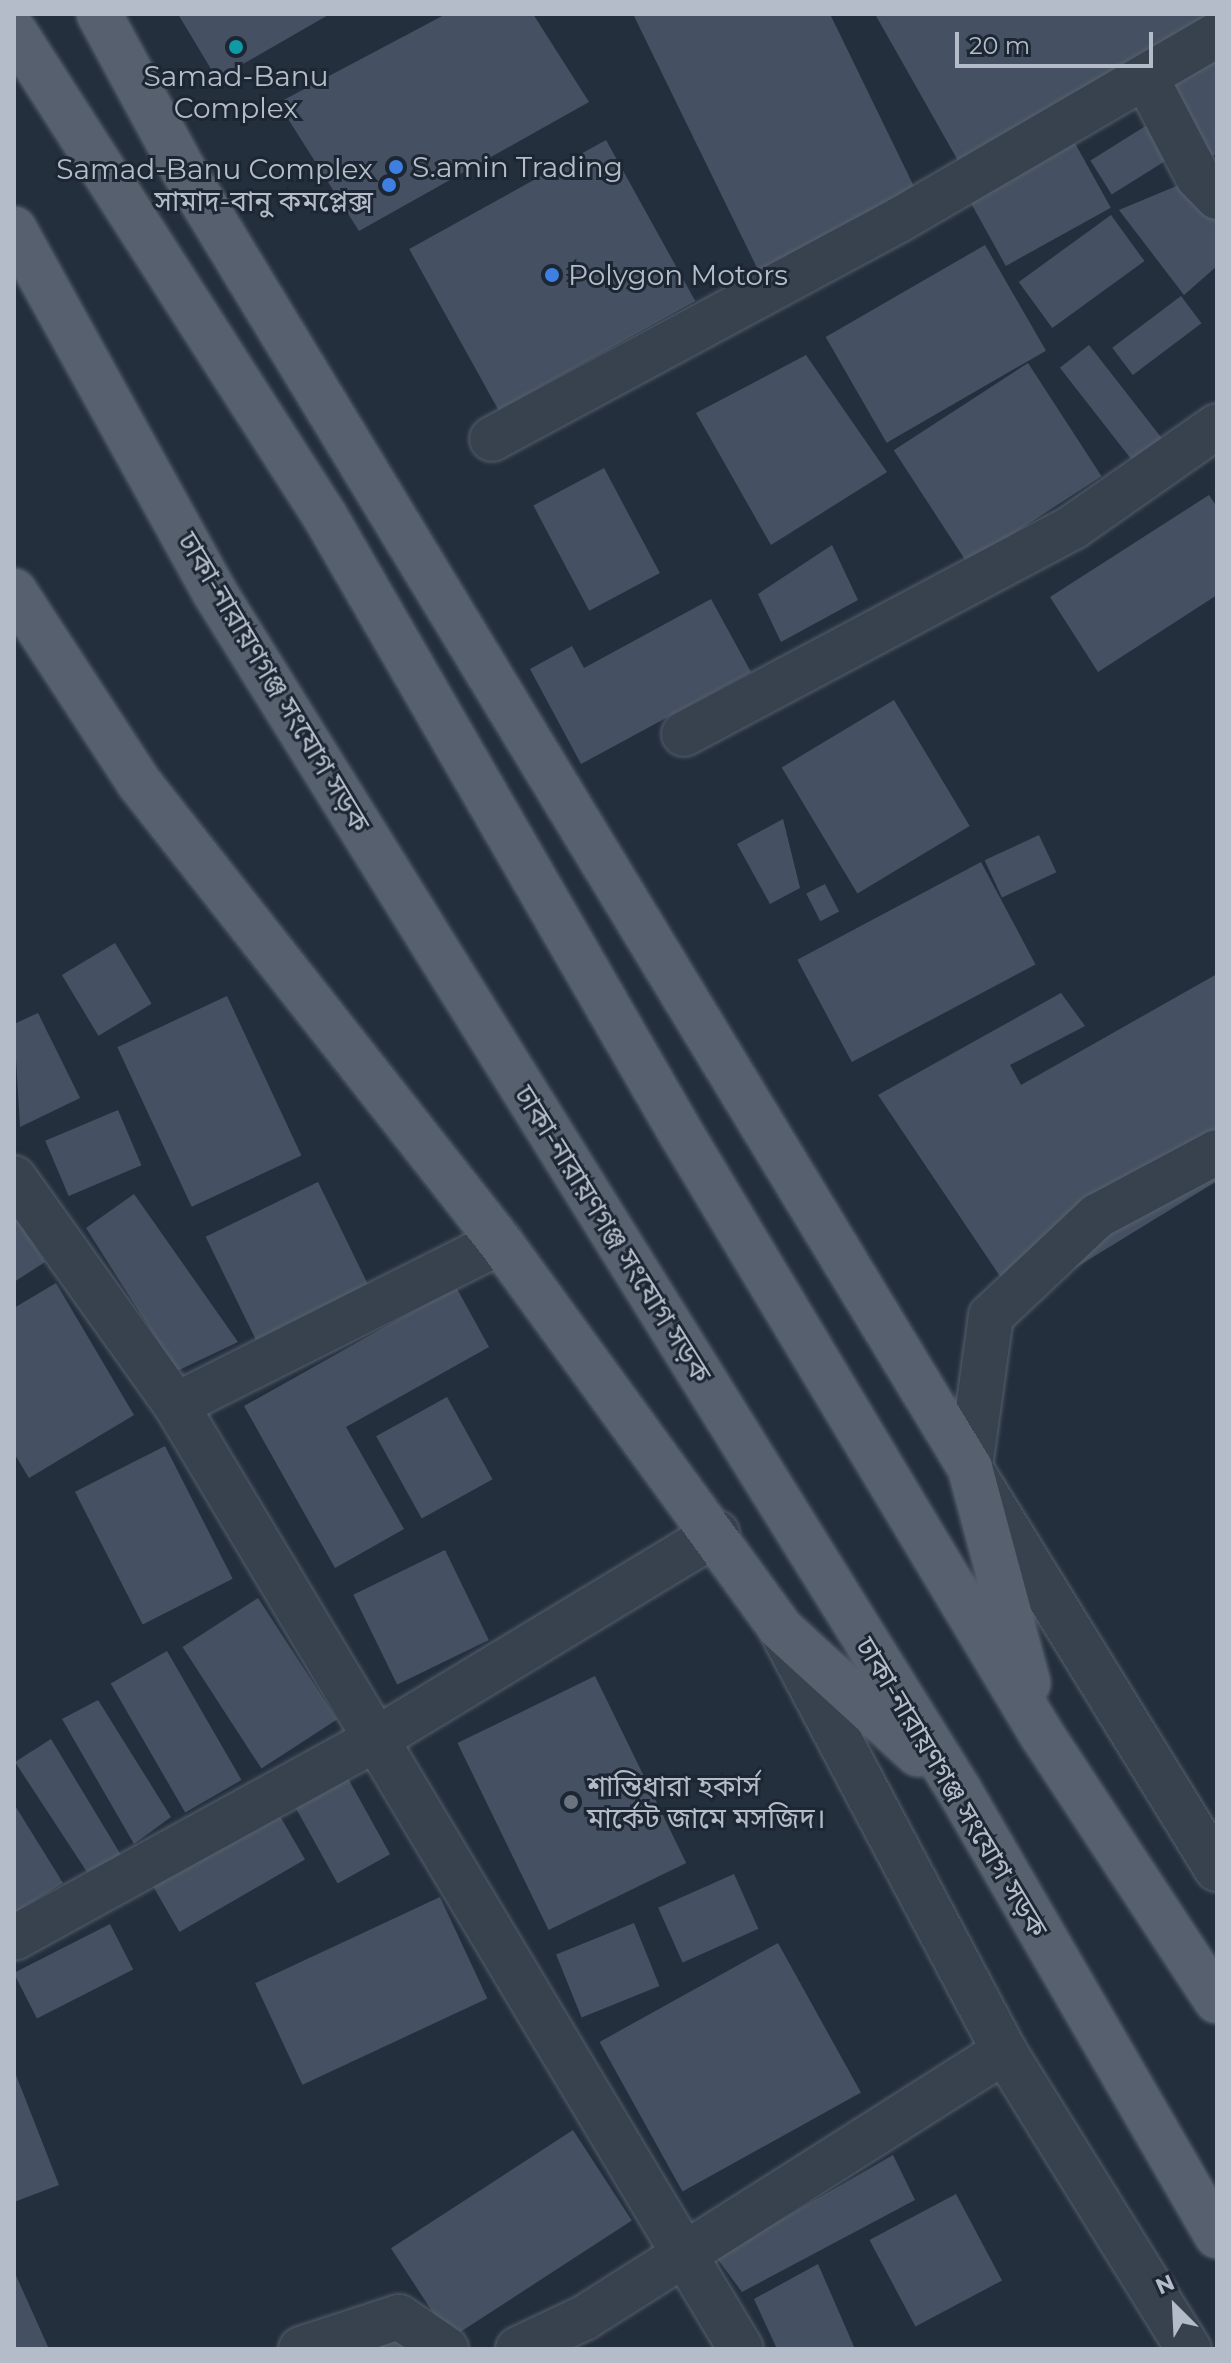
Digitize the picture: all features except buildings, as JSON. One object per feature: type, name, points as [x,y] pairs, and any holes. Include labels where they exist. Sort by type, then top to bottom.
[{"type":"main road","points":[[99,14],[184,171],[970,1468],[1042,1735]]},
{"type":"main road","points":[[14,31],[326,518],[682,1135],[1042,1735],[1217,2001]]},
{"type":"main road","name":"ঢাকা-নারায়ণগঞ্জ সংযোগ সড়ক","points":[[14,229],[215,593],[959,1790],[1217,2236]]},
{"type":"main road","points":[[14,591],[140,784],[500,1242],[717,1533],[780,1628],[959,1790]]},
{"type":"street","points":[[492,439],[1146,78],[1217,35]]},
{"type":"street","points":[[1146,78],[1198,177],[1217,197]]},
{"type":"street","points":[[684,734],[1073,527],[1217,426]]},
{"type":"street","points":[[1217,1152],[1097,1216],[991,1316],[970,1468],[1217,1869]]},
{"type":"street","points":[[14,1178],[176,1405],[687,2248],[741,2349]]},
{"type":"street","points":[[176,1405],[500,1242]]},
{"type":"street","points":[[14,1938],[380,1737],[717,1533]]},
{"type":"street","points":[[780,1628],[1004,2051],[1189,2349]]},
{"type":"street","points":[[518,2349],[584,2318],[687,2248],[1004,2051]]},
{"type":"street","points":[[301,2349],[399,2317],[446,2349]]},
{"type":"place","name":"Samad-Banu Complex","points":[[236,47]]},
{"type":"place","name":"S.amin Trading","points":[[396,167]]},
{"type":"place","name":"Samad-Banu Complex সামাদ-বানু কমপ্লেক্স","points":[[389,185]]},
{"type":"place","name":"Polygon Motors","points":[[552,275]]},
{"type":"place","name":"শান্তিধারা হকার্স মার্কেট জামে মসজিদ।","points":[[571,1802]]}]
